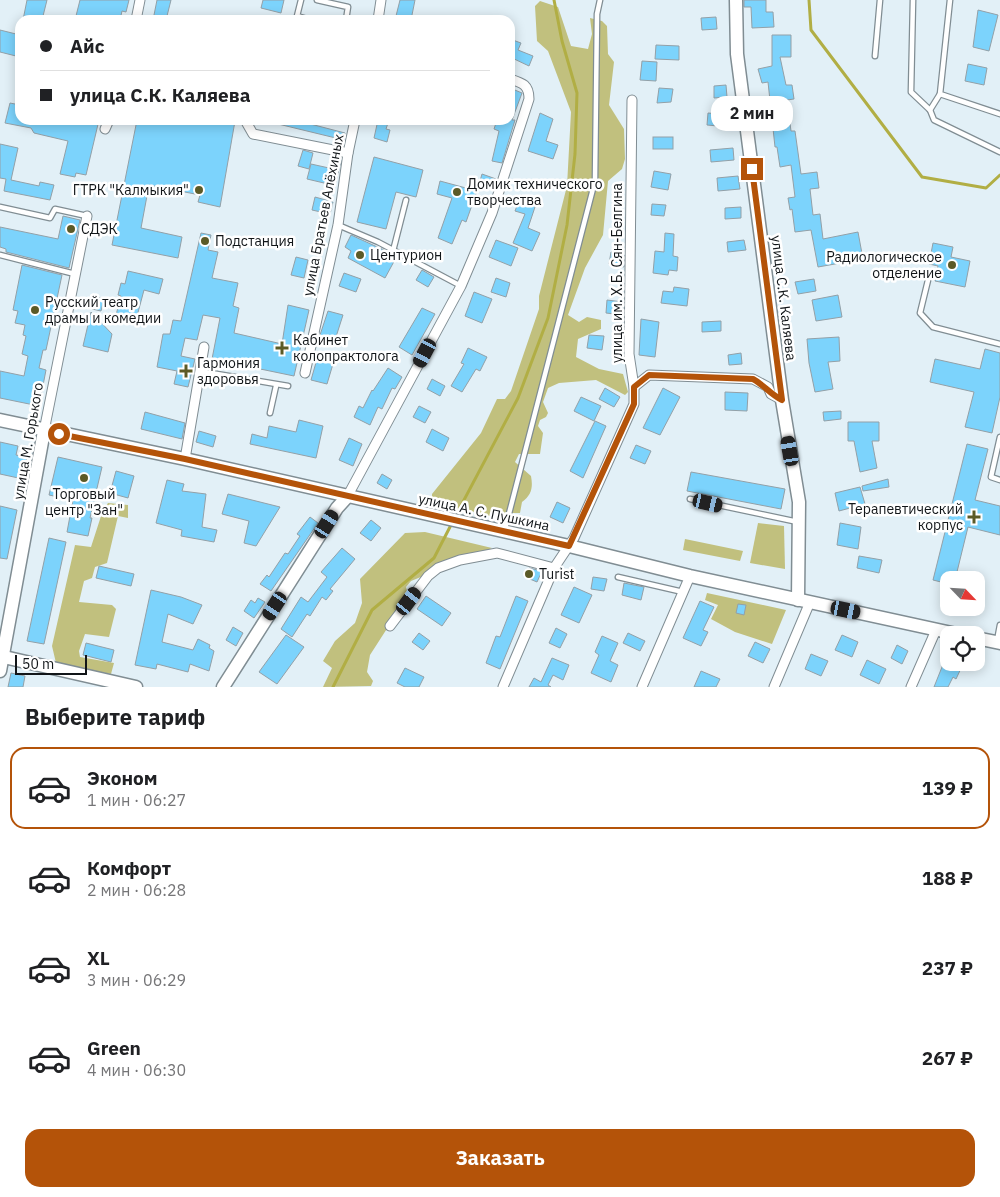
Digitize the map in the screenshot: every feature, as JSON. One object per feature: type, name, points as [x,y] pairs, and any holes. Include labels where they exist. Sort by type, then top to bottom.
[{"type":"street","points":[[137,15],[140,0]]},
{"type":"street","points":[[379,15],[381,0]]},
{"type":"street","name":"улица С.К. Каляева","points":[[736,0],[737,54],[782,400],[799,502],[804,601]]},
{"type":"street","points":[[223,687],[338,508],[347,497],[460,286],[492,213],[529,99],[529,90],[523,83],[515,81]]},
{"type":"street","name":"улица им. Х.Б. Сян-Белгина","points":[[503,687],[554,568],[569,546],[634,404],[634,387],[629,354],[632,100]]},
{"type":"street","points":[[248,125],[253,134],[348,153]]},
{"type":"street","name":"улица Братьев Алёхиных","points":[[305,373],[338,225],[354,125]]},
{"type":"street","name":"улица М. Горького","points":[[0,671],[44,431],[87,216]]},
{"type":"street","points":[[185,459],[204,347]]},
{"type":"street","points":[[634,387],[649,375],[753,379],[768,387],[771,394],[782,400]]},
{"type":"street","name":"улица А. С. Пушкина","points":[[0,420],[44,431],[185,459],[398,509],[569,546],[690,576],[940,631]]},
{"type":"street","points":[[390,626],[428,576],[438,568],[460,560],[496,553],[506,554],[554,568]]},
{"type":"street","points":[[642,687],[690,576]]},
{"type":"street","points":[[774,687],[804,601]]},
{"type":"street","points":[[911,687],[936,630]]},
{"type":"street","points":[[985,640],[998,643]]},
{"type":"street","points":[[2,656],[136,687]]},
{"type":"lane","points":[[296,15],[301,0]]},
{"type":"lane","points":[[317,0],[348,7],[347,15]]},
{"type":"lane","points":[[504,532],[508,524],[594,181],[597,14],[600,0]]},
{"type":"lane","points":[[874,56],[880,0]]},
{"type":"lane","points":[[913,0],[911,92],[930,110],[934,120],[1000,152]]},
{"type":"lane","points":[[930,110],[940,94],[950,0]]},
{"type":"lane","points":[[940,94],[1000,114]]},
{"type":"lane","points":[[393,250],[406,200]]},
{"type":"lane","points":[[0,207],[50,218],[55,208],[87,216]]},
{"type":"lane","points":[[338,225],[393,250],[460,286]]},
{"type":"lane","points":[[0,255],[75,274]]},
{"type":"lane","points":[[930,272],[920,313],[934,326],[1000,344]]},
{"type":"lane","points":[[199,370],[276,386],[288,386]]},
{"type":"lane","points":[[270,412],[276,386]]},
{"type":"lane","points":[[1000,437],[991,477],[1000,480]]},
{"type":"lane","points":[[690,499],[799,522]]},
{"type":"lane","points":[[618,577],[683,592]]},
{"type":"lane","points":[[998,643],[1000,625]]},
{"type":"shaded area","points":[[540,1],[558,7],[571,46],[588,49],[592,34],[590,18],[602,21],[607,26],[608,54],[614,62],[609,105],[624,129],[625,159],[622,169],[608,181],[603,235],[585,268],[568,315],[579,322],[587,317],[601,320],[601,329],[578,339],[576,357],[599,369],[623,374],[628,392],[625,395],[596,380],[559,383],[548,388],[543,402],[548,413],[546,417],[540,420],[538,426],[543,433],[540,454],[519,454],[515,462],[531,476],[531,491],[522,502],[520,513],[509,513],[505,520],[432,501],[432,494],[481,433],[497,399],[505,399],[511,391],[539,309],[539,296],[567,186],[571,112],[548,51],[537,41],[535,6]]},
{"type":"shaded area","points":[[108,503],[128,505],[128,518],[118,516],[107,563],[95,567],[92,578],[84,581],[79,602],[112,605],[116,609],[109,637],[85,634],[79,651],[80,657],[114,663],[111,674],[56,663],[52,646],[75,545],[91,547],[102,513]]},
{"type":"shaded area","points":[[758,523],[784,526],[785,569],[750,563]]},
{"type":"shaded area","points":[[425,532],[492,548],[411,581],[406,587],[408,596],[370,655],[367,672],[373,681],[371,686],[323,687],[332,668],[323,661],[335,641],[355,623],[362,603],[360,579],[405,533]]},
{"type":"shaded area","points":[[685,539],[743,551],[740,561],[683,550]]},
{"type":"shaded area","points":[[707,593],[786,610],[772,644],[735,632],[711,619],[718,605],[705,600]]},
{"type":"building","points":[[27,0],[47,0],[43,15],[24,15]]},
{"type":"building","points":[[80,0],[129,0],[126,12],[122,11],[121,15],[76,15]]},
{"type":"building","points":[[157,0],[171,0],[167,15],[154,15]]},
{"type":"building","points":[[263,0],[284,0],[281,13],[261,8]]},
{"type":"building","points":[[400,0],[415,0],[412,15],[396,15]]},
{"type":"building","points":[[744,0],[766,0],[766,12],[773,12],[774,27],[752,28],[751,7],[744,7]]},
{"type":"building","points":[[978,10],[998,15],[989,51],[973,47]]},
{"type":"building","points":[[716,17],[717,29],[702,30],[701,18]]},
{"type":"building","points":[[0,30],[15,34],[15,56],[0,52]]},
{"type":"building","points":[[772,35],[791,35],[791,57],[780,57],[786,85],[792,85],[794,99],[787,100],[791,131],[795,131],[801,174],[817,172],[819,188],[810,189],[813,215],[820,214],[823,239],[858,232],[863,259],[818,267],[811,230],[795,232],[792,209],[790,210],[788,198],[795,197],[791,165],[780,167],[777,147],[775,147],[768,82],[762,83],[758,69],[772,66]]},
{"type":"building","points":[[515,41],[521,43],[518,50],[533,56],[529,66],[515,59]]},
{"type":"building","points":[[656,45],[679,46],[679,60],[655,59]]},
{"type":"building","points":[[642,61],[657,62],[656,81],[640,80]]},
{"type":"building","points":[[968,64],[987,68],[984,85],[965,81]]},
{"type":"building","points":[[726,85],[727,97],[714,98],[714,86]]},
{"type":"building","points":[[659,88],[673,89],[671,102],[657,103]]},
{"type":"building","points":[[515,90],[522,93],[515,112]]},
{"type":"building","points":[[10,103],[15,104],[15,125],[5,123]]},
{"type":"building","points":[[540,113],[553,119],[546,141],[558,145],[553,159],[528,151]]},
{"type":"building","points":[[708,113],[730,115],[729,127],[707,125]]},
{"type":"building","points":[[15,125],[98,125],[86,175],[76,173],[75,177],[60,174],[68,141],[34,133],[31,128]]},
{"type":"building","name":"ГТРК \"Калмыкия\"","points":[[136,125],[234,125],[220,207],[198,202],[200,195],[149,185],[141,228],[182,237],[178,258],[112,245]]},
{"type":"building","points":[[282,125],[314,125],[345,133],[344,140]]},
{"type":"building","points":[[377,125],[387,125],[386,129],[390,130],[387,142],[374,138]]},
{"type":"building","points":[[495,125],[513,125],[502,163],[492,161],[499,131],[494,129]]},
{"type":"building","points":[[653,137],[673,137],[673,149],[653,149]]},
{"type":"building","points":[[0,144],[18,148],[11,180],[39,186],[40,182],[54,185],[50,200],[4,191],[6,179],[0,178]]},
{"type":"building","points":[[733,148],[734,160],[711,162],[710,150]]},
{"type":"building","points":[[303,150],[313,153],[309,169],[298,166]]},
{"type":"building","points":[[374,157],[423,170],[416,197],[396,192],[386,229],[357,222]]},
{"type":"building","points":[[332,159],[341,161],[336,182],[324,183],[307,179],[311,164],[329,168]]},
{"type":"building","points":[[654,171],[671,174],[668,190],[651,187]]},
{"type":"building","points":[[482,174],[496,179],[494,186],[480,181]]},
{"type":"building","points":[[738,176],[740,189],[718,191],[717,178]]},
{"type":"building","points":[[440,181],[477,191],[466,222],[462,220],[452,244],[438,238],[452,198],[437,194]]},
{"type":"building","points":[[521,195],[537,201],[528,228],[540,233],[532,251],[513,243],[525,214],[515,211]]},
{"type":"building","points":[[315,197],[333,202],[330,214],[312,210]]},
{"type":"building","points":[[652,204],[666,205],[664,216],[651,215]]},
{"type":"building","points":[[741,207],[741,218],[725,219],[725,208]]},
{"type":"building","points":[[63,216],[80,220],[69,268],[6,252],[6,249],[0,247],[0,227],[58,239]]},
{"type":"building","points":[[201,233],[211,235],[208,250],[218,252],[212,278],[238,283],[233,306],[239,308],[234,333],[282,344],[288,305],[309,310],[294,376],[212,359],[220,318],[203,315],[197,340],[185,338],[181,356],[195,359],[188,387],[174,384],[177,371],[157,367],[163,334],[170,334],[173,320],[181,321]]},
{"type":"building","points":[[665,233],[674,234],[673,256],[678,257],[677,271],[669,270],[668,275],[653,273],[655,251],[664,252]]},
{"type":"building","points":[[351,235],[397,256],[385,278],[348,258],[351,251],[345,247]]},
{"type":"building","points":[[496,240],[518,248],[511,266],[489,257]]},
{"type":"building","points":[[744,240],[746,250],[728,252],[727,242]]},
{"type":"building","name":"Радиологическое отделение","points":[[933,243],[953,247],[951,257],[970,261],[965,287],[935,281],[938,266],[929,264]]},
{"type":"building","points":[[611,252],[624,255],[624,267],[609,264]]},
{"type":"building","points":[[296,257],[308,260],[304,278],[291,275]]},
{"type":"building","points":[[22,265],[62,275],[46,350],[43,350],[39,368],[46,370],[39,406],[0,398],[0,371],[24,376],[28,356],[22,354],[26,336],[23,335],[25,325],[15,323],[18,311],[13,310]]},
{"type":"building","points":[[422,270],[434,277],[428,287],[416,280]]},
{"type":"building","points":[[128,271],[163,279],[159,294],[144,290],[136,320],[116,315],[121,296],[118,295],[121,283],[125,284]]},
{"type":"building","points":[[344,273],[361,279],[356,292],[339,286]]},
{"type":"building","points":[[496,278],[510,283],[506,297],[491,292]]},
{"type":"building","points":[[814,279],[816,291],[798,294],[795,282]]},
{"type":"building","points":[[674,287],[689,289],[687,306],[661,303],[663,291],[673,292]]},
{"type":"building","points":[[474,292],[492,299],[482,323],[465,316]]},
{"type":"building","points":[[838,295],[842,317],[816,321],[812,300]]},
{"type":"building","points":[[94,296],[104,299],[101,311],[92,309]]},
{"type":"building","points":[[607,300],[623,302],[623,315],[606,313]]},
{"type":"building","points":[[422,308],[435,314],[412,355],[399,347]]},
{"type":"building","points":[[328,311],[343,315],[334,343],[319,338]]},
{"type":"building","points":[[91,312],[112,334],[108,352],[83,346]]},
{"type":"building","points":[[641,319],[659,322],[655,357],[639,355]]},
{"type":"building","points":[[721,321],[721,331],[702,332],[702,322]]},
{"type":"building","points":[[589,335],[604,336],[602,350],[587,348]]},
{"type":"building","points":[[839,337],[840,361],[828,362],[833,389],[815,392],[809,363],[807,339]]},
{"type":"building","points":[[468,348],[487,357],[480,371],[476,369],[462,392],[451,386],[464,364],[461,363]]},
{"type":"building","points":[[985,349],[1000,353],[1000,397],[992,433],[965,427],[974,392],[930,382],[935,359],[980,369]]},
{"type":"building","points":[[741,353],[742,364],[729,365],[728,355]]},
{"type":"building","points":[[317,359],[333,364],[327,384],[311,380]]},
{"type":"building","points":[[388,368],[402,377],[395,389],[392,388],[382,409],[378,407],[370,425],[354,417],[359,406],[363,408],[372,390]]},
{"type":"building","points":[[432,379],[445,386],[440,396],[427,389]]},
{"type":"building","points":[[605,388],[620,397],[614,407],[599,399]]},
{"type":"building","points":[[663,388],[680,397],[660,435],[643,428]]},
{"type":"building","points":[[725,392],[748,393],[747,411],[725,410]]},
{"type":"building","points":[[581,397],[601,406],[594,421],[574,411]]},
{"type":"building","points":[[419,406],[431,412],[425,423],[413,417]]},
{"type":"building","points":[[841,411],[841,419],[824,421],[823,412]]},
{"type":"building","points":[[145,412],[185,423],[182,439],[141,429]]},
{"type":"building","points":[[299,420],[323,426],[316,458],[250,444],[252,434],[267,438],[269,426],[296,432]]},
{"type":"building","points":[[595,421],[606,426],[583,478],[570,471]]},
{"type":"building","points":[[848,422],[879,422],[879,441],[872,441],[877,468],[860,472],[854,441],[848,441]]},
{"type":"building","points":[[432,429],[449,438],[443,451],[426,442]]},
{"type":"building","points":[[199,431],[216,436],[213,447],[196,442]]},
{"type":"building","points":[[349,438],[362,444],[353,466],[339,460]]},
{"type":"building","points":[[0,442],[18,446],[16,455],[27,457],[23,479],[0,474]]},
{"type":"building","name":"Терапевтический корпус","points":[[967,444],[988,449],[975,500],[1000,506],[1000,535],[968,527],[957,571],[940,571],[940,582],[933,580]]},
{"type":"building","points":[[636,445],[651,451],[645,464],[630,458]]},
{"type":"building","points":[[58,457],[102,467],[90,518],[92,518],[88,536],[67,532],[73,500],[49,495]]},
{"type":"building","points":[[116,471],[134,476],[128,498],[110,493]]},
{"type":"building","points":[[691,472],[785,489],[781,509],[687,491]]},
{"type":"building","points":[[382,474],[392,480],[387,489],[377,483]]},
{"type":"building","points":[[888,479],[889,487],[863,491],[862,486]]},
{"type":"building","points":[[167,480],[184,484],[182,491],[206,494],[202,527],[217,530],[214,542],[181,536],[182,530],[156,523]]},
{"type":"building","points":[[860,487],[865,504],[839,511],[835,493]]},
{"type":"building","points":[[228,494],[280,507],[256,546],[244,543],[249,521],[222,514]]},
{"type":"building","points":[[557,502],[570,508],[563,523],[550,517]]},
{"type":"building","points":[[0,506],[17,510],[7,559],[0,558]]},
{"type":"building","points":[[310,517],[318,523],[271,591],[260,584],[267,575],[269,577],[285,553],[288,554],[300,536],[297,534]]},
{"type":"building","points":[[371,520],[381,528],[371,541],[360,533]]},
{"type":"building","points":[[840,523],[861,527],[858,549],[837,545]]},
{"type":"building","points":[[49,538],[66,542],[44,644],[27,641]]},
{"type":"building","points":[[342,548],[355,559],[330,589],[333,591],[326,600],[322,597],[310,616],[307,614],[292,637],[281,629],[301,597],[308,602],[327,577],[321,572]]},
{"type":"building","points":[[859,556],[882,560],[879,573],[857,568]]},
{"type":"building","points":[[99,566],[134,574],[131,586],[96,578]]},
{"type":"building","points":[[529,568],[542,571],[537,582],[525,577]]},
{"type":"building","points":[[593,577],[607,579],[604,591],[591,589]]},
{"type":"building","points":[[624,583],[644,587],[641,600],[622,595]]},
{"type":"building","points":[[574,587],[592,595],[579,623],[561,615]]},
{"type":"building","points":[[151,590],[181,597],[202,605],[193,624],[168,614],[162,642],[193,650],[198,639],[210,645],[209,648],[214,651],[209,671],[190,664],[188,672],[157,664],[156,669],[135,665]]},
{"type":"building","points":[[426,596],[451,613],[442,626],[417,609]]},
{"type":"building","points":[[516,596],[528,601],[500,669],[486,663],[496,636],[500,637]]},
{"type":"building","points":[[258,598],[265,602],[254,618],[244,611],[251,600],[255,603]]},
{"type":"building","points":[[700,601],[714,607],[703,630],[708,632],[701,646],[683,638]]},
{"type":"building","points":[[738,604],[746,605],[744,615],[736,613]]},
{"type":"building","points":[[233,627],[243,633],[236,646],[226,640]]},
{"type":"building","points":[[556,628],[567,634],[560,648],[549,643]]},
{"type":"building","points":[[419,633],[430,641],[423,650],[412,642]]},
{"type":"building","points":[[628,633],[645,641],[640,651],[623,643]]},
{"type":"building","points":[[286,635],[304,647],[277,684],[259,672]]},
{"type":"building","points":[[842,635],[858,642],[852,657],[835,650]]},
{"type":"building","points":[[602,636],[618,643],[610,661],[618,665],[611,682],[591,673],[599,655],[595,652]]},
{"type":"building","points":[[755,642],[770,649],[763,663],[748,656]]},
{"type":"building","points":[[86,643],[114,650],[111,662],[83,655]]},
{"type":"building","points":[[897,645],[908,651],[902,664],[891,658]]},
{"type":"building","points":[[811,654],[828,661],[821,676],[805,669]]},
{"type":"building","points":[[552,658],[569,665],[563,680],[553,675],[548,685],[551,687],[529,687],[534,678],[541,682]]},
{"type":"building","points":[[867,660],[886,669],[879,684],[860,675]]},
{"type":"building","points":[[405,668],[424,677],[419,687],[405,687],[397,683]]},
{"type":"building","points":[[701,671],[720,679],[716,687],[694,687]]},
{"type":"building","points":[[940,671],[960,671],[956,679],[953,677],[948,687],[934,687]]},
{"type":"building","points":[[11,673],[25,676],[23,687],[8,687]]},
{"type":"waterway","points":[[455,517],[518,398],[548,318],[567,225],[575,154],[577,93],[562,41],[554,0]]},
{"type":"waterway","points":[[809,0],[811,30],[922,177],[986,188],[1000,175]]},
{"type":"waterway","points":[[333,687],[372,610],[434,558],[452,523]]},
{"type":"place","name":"ГТРК \"Калмыкия\"","points":[[199,190]]},
{"type":"place","name":"Домик технического творчества","points":[[457,192]]},
{"type":"place","name":"СДЭК","points":[[71,229]]},
{"type":"place","name":"Подстанция","points":[[205,241]]},
{"type":"place","name":"Центурион","points":[[360,255]]},
{"type":"place","name":"Радиологическое отделение","points":[[952,265]]},
{"type":"place","name":"Русский театр драмы и комедии","points":[[35,310]]},
{"type":"place","name":"Кабинет колопрактолога","points":[[282,348]]},
{"type":"place","name":"Гармония здоровья","points":[[186,371]]},
{"type":"place","name":"Торговый центр \"Зан\"","points":[[84,478]]},
{"type":"place","name":"Терапевтический корпус","points":[[974,517]]},
{"type":"place","name":"Turist","points":[[529,574]]},
{"type":"route","points":[[59,434],[185,459],[398,509],[569,546],[634,404],[634,387],[649,375],[753,379],[768,387],[771,394],[782,400],[752,169]]}]
